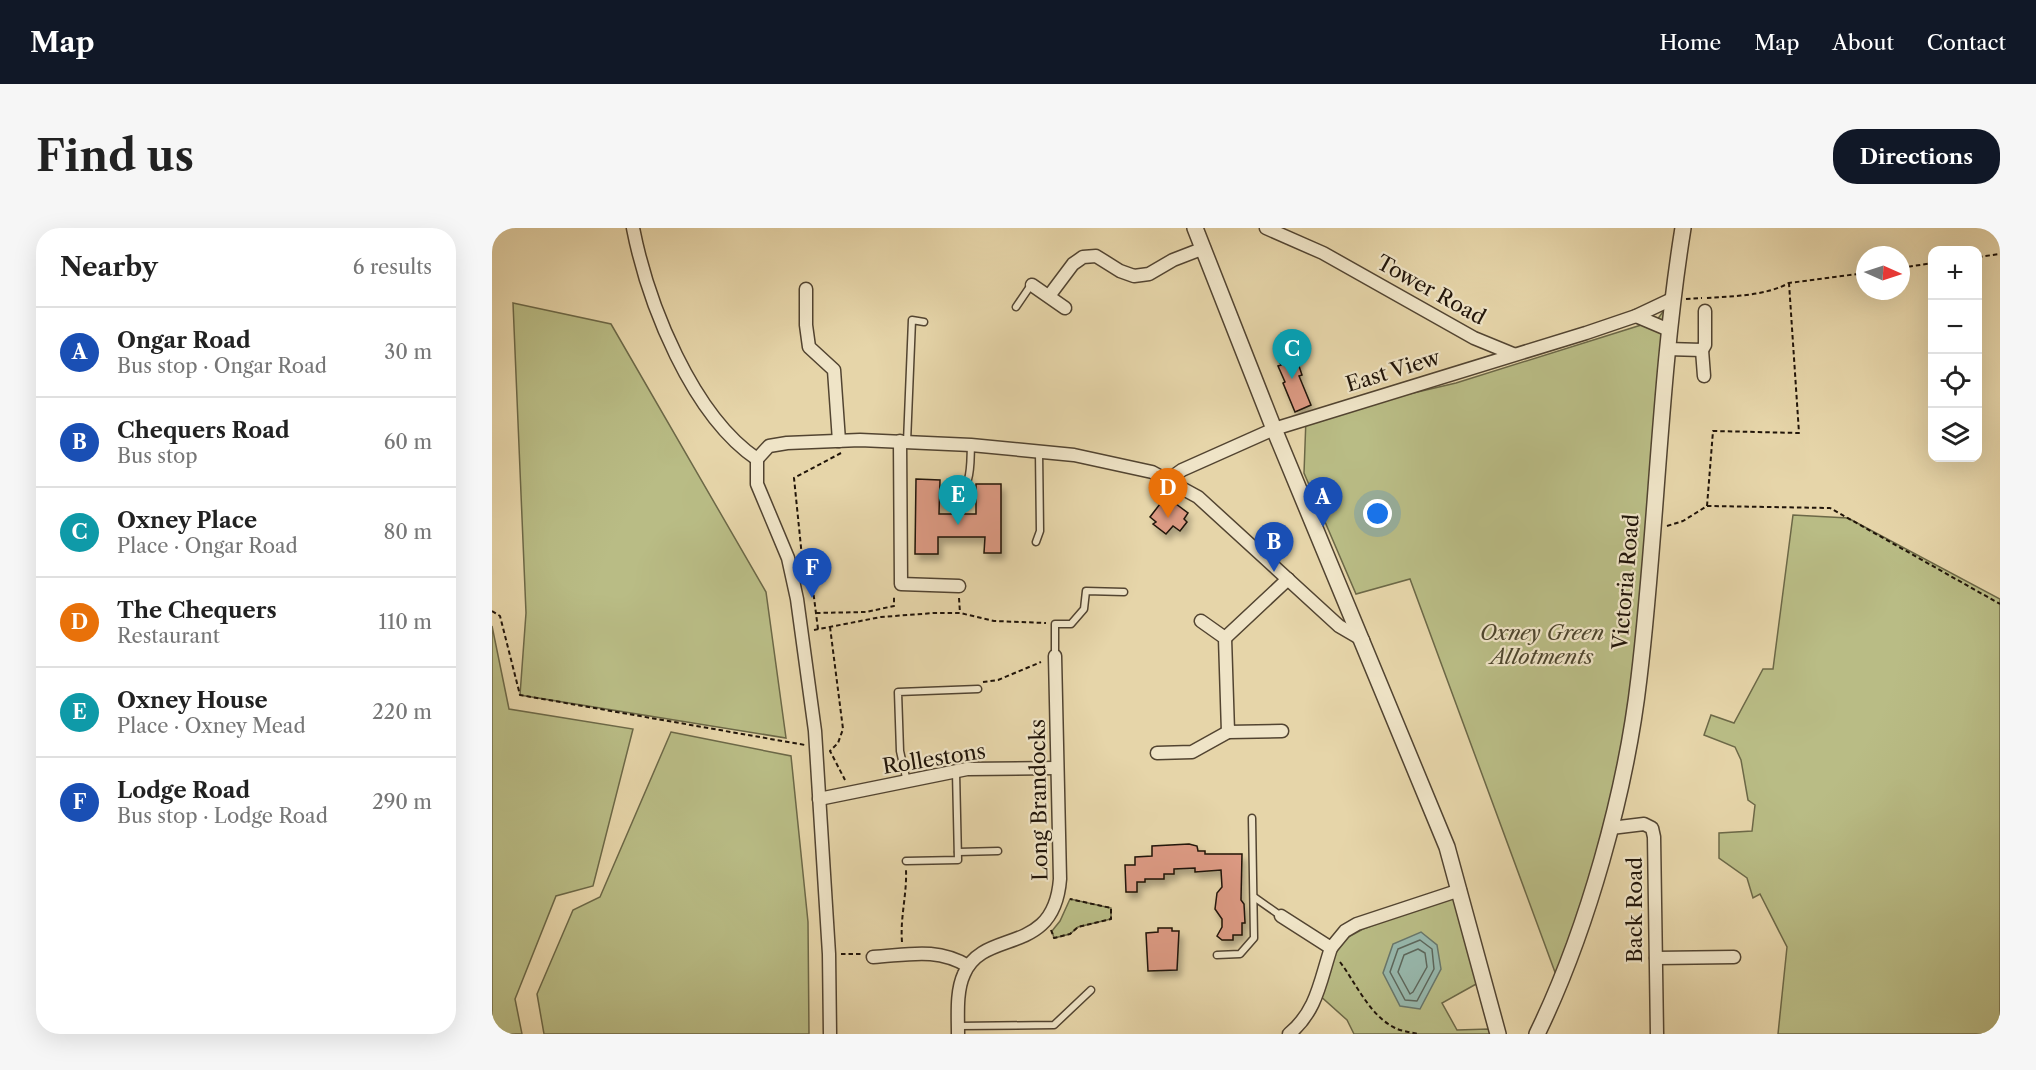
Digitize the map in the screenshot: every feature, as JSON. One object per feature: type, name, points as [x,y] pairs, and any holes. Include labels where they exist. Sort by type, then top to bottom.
[{"type":"street","points":[[633,228],[650,288],[691,384],[702,404],[719,425],[741,449],[757,459]]},
{"type":"street","points":[[1195,228],[1274,429],[1447,847],[1498,1034]]},
{"type":"street","name":"Tower Road","points":[[1266,228],[1323,253],[1474,338],[1513,354]]},
{"type":"street","name":"Victoria Road","points":[[1537,1034],[1576,936],[1611,828],[1639,679],[1671,298],[1683,228]]},
{"type":"street","points":[[1049,296],[1073,264],[1083,257],[1096,256],[1120,271],[1134,276],[1149,274],[1173,260],[1204,248]]},
{"type":"street","points":[[1032,285],[1065,308]]},
{"type":"street","points":[[806,289],[806,325],[809,347],[834,370],[839,441]]},
{"type":"street","name":"East View","points":[[1168,480],[1182,470],[1274,429],[1636,316],[1671,298]]},
{"type":"street","points":[[1704,376],[1702,350],[1705,345],[1705,311]]},
{"type":"street","points":[[1636,316],[1669,330]]},
{"type":"street","points":[[1667,349],[1702,350]]},
{"type":"street","points":[[830,1034],[830,954],[816,747],[803,632],[788,558],[757,484],[757,459],[769,446],[860,440],[971,445],[1116,463],[1152,472],[1198,498],[1339,626],[1363,640]]},
{"type":"street","points":[[904,441],[901,584],[959,586]]},
{"type":"street","points":[[1228,732],[1225,638],[1288,579]]},
{"type":"street","points":[[1201,621],[1225,638]]},
{"type":"street","name":"Long Brandocks","points":[[1046,921],[1056,907],[1059,894],[1055,659]]},
{"type":"street","points":[[1157,753],[1192,752],[1228,732],[1282,731]]},
{"type":"street","name":"Rollestons","points":[[819,799],[956,771],[979,768],[1056,768]]},
{"type":"street","name":"Back Road","points":[[1611,828],[1644,824],[1652,828],[1654,837],[1656,1034]]},
{"type":"street","points":[[1289,1034],[1309,1014],[1315,1002],[1330,948],[1345,931],[1357,924],[1460,890]]},
{"type":"street","points":[[1281,916],[1330,948]]},
{"type":"street","points":[[958,1030],[962,981],[968,966],[980,955],[1034,930],[1046,921]]},
{"type":"street","points":[[873,957],[945,954],[968,966]]},
{"type":"street","points":[[1656,957],[1734,957]]},
{"type":"lane","points":[[1016,308],[1032,285]]},
{"type":"lane","points":[[904,441],[912,320],[924,322]]},
{"type":"lane","points":[[951,498],[958,495],[968,482],[971,445]]},
{"type":"lane","points":[[1035,542],[1040,531],[1039,452]]},
{"type":"lane","points":[[1055,659],[1055,624],[1071,624],[1084,609],[1086,591],[1124,592]]},
{"type":"lane","points":[[907,782],[900,751],[898,692],[978,689]]},
{"type":"lane","points":[[906,861],[958,860],[956,771]]},
{"type":"lane","points":[[1217,956],[1240,954],[1254,938],[1252,818]]},
{"type":"lane","points":[[958,852],[998,851]]},
{"type":"lane","points":[[1254,897],[1281,916]]},
{"type":"lane","points":[[958,1030],[1054,1025],[1091,990]]},
{"type":"path","points":[[1982,256],[2000,254]]},
{"type":"path","points":[[1910,267],[1928,265]]},
{"type":"path","points":[[1671,298],[1742,296],[1789,283],[1856,274]]},
{"type":"path","points":[[1707,506],[1713,431],[1799,434],[1789,283]]},
{"type":"path","points":[[818,629],[812,582],[802,557],[794,478],[850,449],[860,440]]},
{"type":"path","points":[[1652,531],[1683,521],[1707,506],[1830,508],[2000,604]]},
{"type":"path","points":[[893,616],[894,594],[901,584]]},
{"type":"path","points":[[816,613],[866,612],[894,606]]},
{"type":"path","points":[[492,611],[500,616],[520,695],[816,747]]},
{"type":"path","points":[[803,632],[893,616],[960,613],[994,621],[1055,624]]},
{"type":"path","points":[[830,627],[843,729],[838,743],[830,751],[852,794]]},
{"type":"path","points":[[978,689],[985,680],[998,680],[1038,662],[1055,659]]},
{"type":"path","points":[[903,955],[901,913],[906,893],[906,861]]},
{"type":"path","points":[[1046,921],[1054,938],[1070,934],[1078,927],[1111,919],[1111,908],[1059,894]]},
{"type":"path","points":[[1330,948],[1350,975],[1358,991],[1384,1021],[1396,1029],[1418,1034]]},
{"type":"path","points":[[830,954],[873,957]]},
{"type":"green space","name":"Oxney Green Allotments","points":[[1672,299],[1628,746],[1559,983],[1410,579],[1356,594],[1304,473],[1306,418],[1456,383],[1657,320]]},
{"type":"green space","points":[[513,303],[611,324],[766,592],[786,738],[520,695],[526,613]]},
{"type":"green space","points":[[1793,515],[1848,518],[2000,599],[2000,1034],[1778,1034],[1787,947],[1760,894],[1753,898],[1747,878],[1719,858],[1719,833],[1752,831],[1755,805],[1748,800],[1741,760],[1735,747],[1704,735],[1711,715],[1734,723],[1763,669],[1773,669]]},
{"type":"green space","points":[[492,626],[509,709],[633,729],[593,886],[556,896],[515,999],[522,1034],[492,1034]]},
{"type":"green space","points":[[671,732],[791,756],[808,922],[809,1034],[544,1034],[537,994],[573,910],[600,897]]},
{"type":"green space","points":[[1458,894],[1478,983],[1442,1003],[1457,1030],[1489,1029],[1491,1034],[1354,1034],[1347,1020],[1317,993],[1341,941],[1363,929]]},
{"type":"green space","points":[[1070,899],[1111,908],[1111,919],[1078,927],[1070,934],[1054,938],[1052,931],[1060,921]]},
{"type":"water","points":[[1421,932],[1437,945],[1441,969],[1420,1009],[1400,1006],[1383,973],[1393,944]]},
{"type":"building","points":[[1291,342],[1302,375],[1299,376],[1311,405],[1295,412],[1283,383],[1285,382],[1278,366],[1281,365],[1274,349]]},
{"type":"building","points":[[916,479],[940,480],[939,514],[976,514],[976,484],[1001,484],[1001,553],[984,553],[985,537],[938,537],[938,554],[915,554]]},
{"type":"building","points":[[1163,500],[1169,505],[1172,501],[1188,513],[1184,519],[1187,522],[1180,531],[1173,526],[1166,534],[1153,524],[1156,522],[1150,517]]},
{"type":"building","points":[[1189,844],[1197,846],[1198,851],[1205,851],[1205,854],[1242,854],[1241,900],[1244,904],[1245,923],[1242,923],[1242,935],[1233,935],[1233,940],[1222,940],[1217,936],[1222,927],[1222,919],[1215,909],[1217,893],[1222,887],[1221,870],[1195,872],[1195,868],[1174,869],[1174,874],[1164,874],[1164,879],[1145,879],[1145,882],[1137,882],[1137,892],[1126,892],[1125,865],[1135,865],[1135,857],[1152,856],[1152,846]]},
{"type":"building","points":[[1158,928],[1172,928],[1172,931],[1179,931],[1177,970],[1148,971],[1146,933],[1158,932]]},
{"type":"place","name":"Oxney Place","points":[[1292,379]]},
{"type":"place","name":"The Chequers","points":[[1168,518]]},
{"type":"place","name":"Oxney House","points":[[958,525]]},
{"type":"place","name":"Ongar Road","points":[[1323,527]]},
{"type":"place","name":"Chequers Road","points":[[1274,572]]},
{"type":"place","name":"Lodge Road","points":[[812,598]]}]
